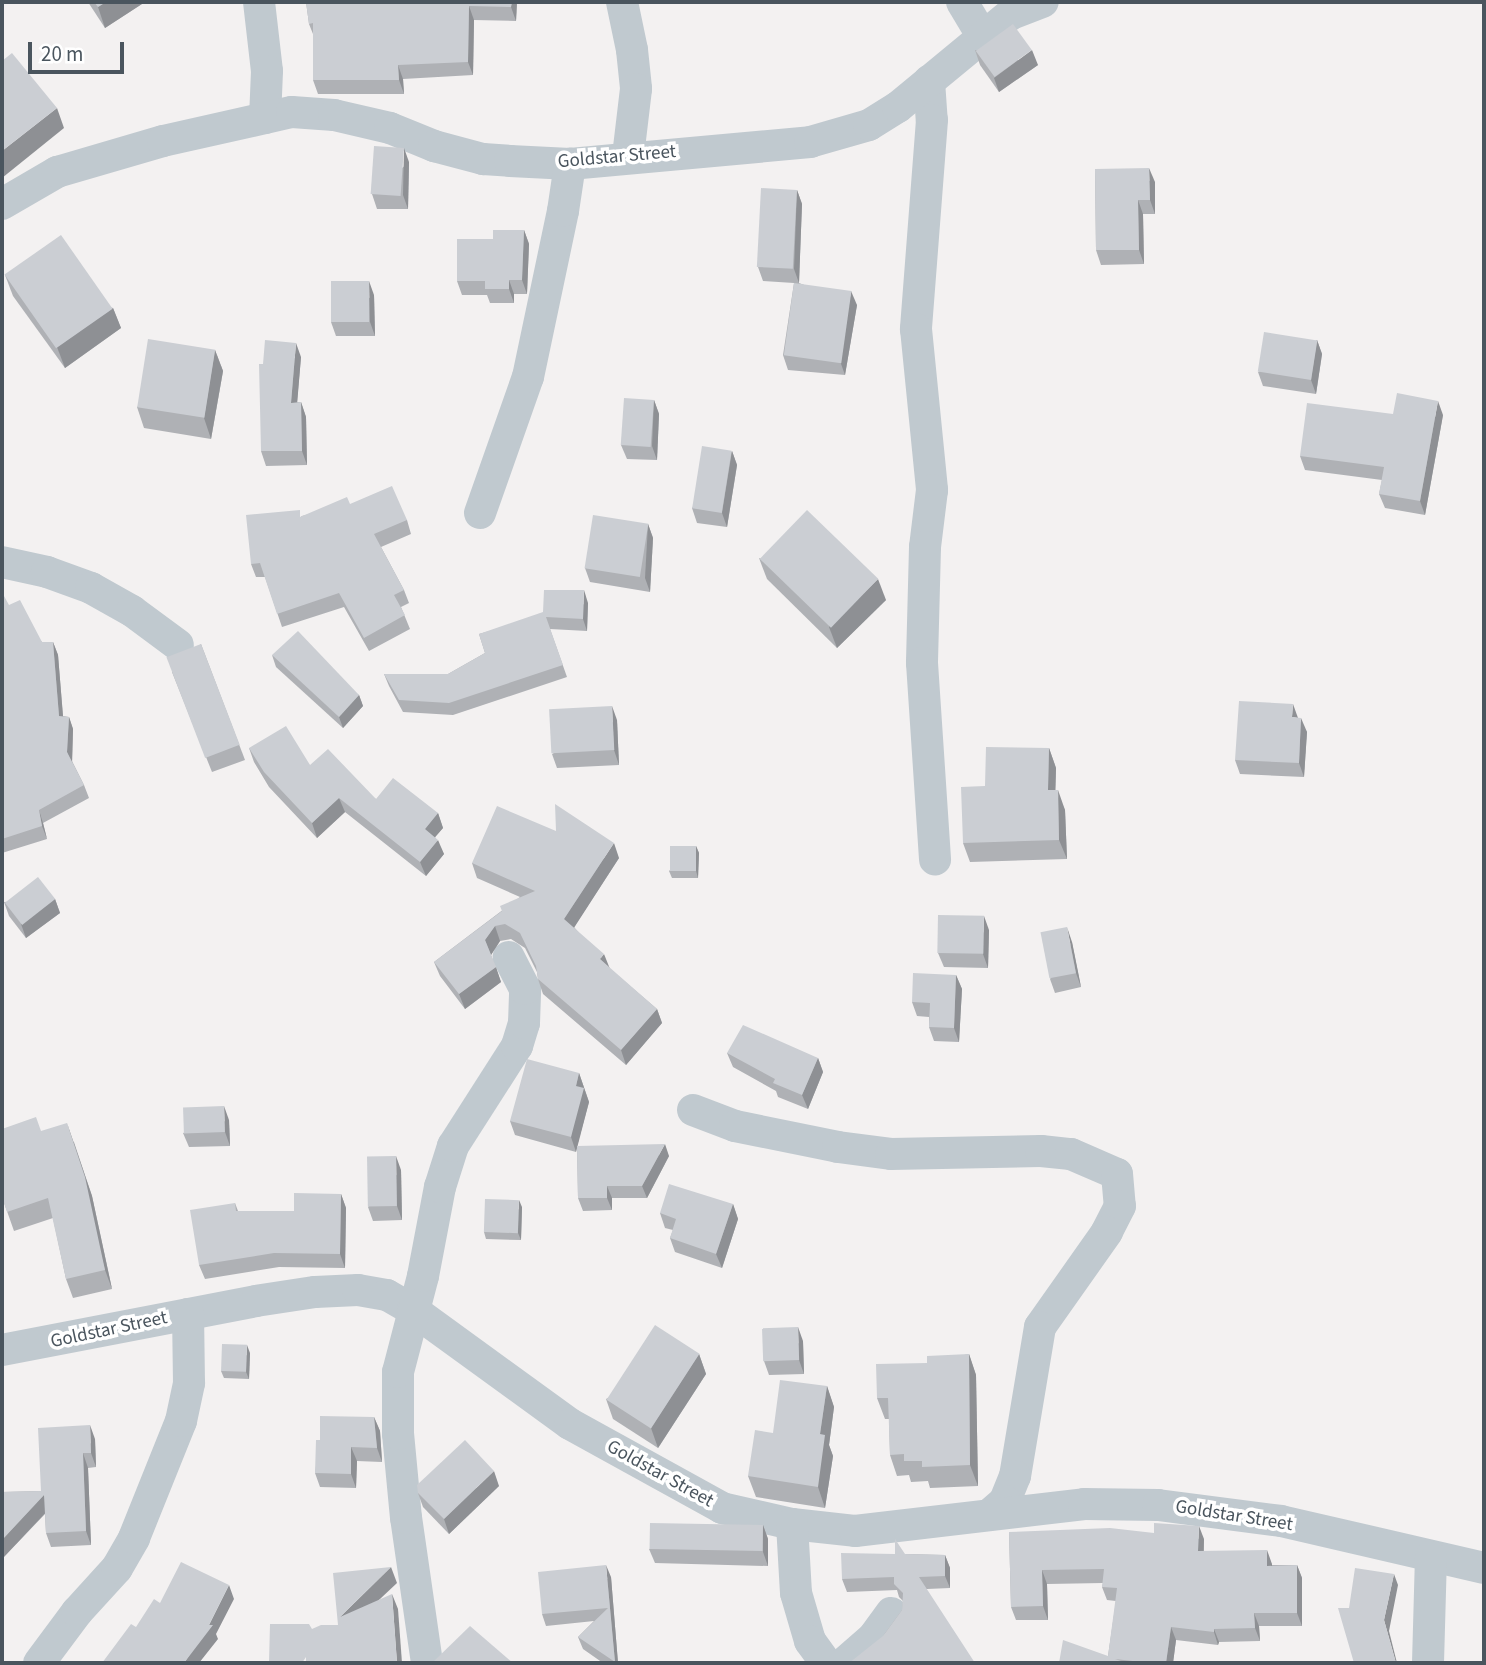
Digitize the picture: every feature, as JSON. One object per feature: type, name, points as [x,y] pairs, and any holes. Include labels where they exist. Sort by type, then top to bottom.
[{"type":"street","points":[[259,2],[267,71],[265,118]]},
{"type":"street","points":[[622,2],[632,50],[636,89],[628,156]]},
{"type":"street","points":[[962,2],[983,37]]},
{"type":"street","name":"Goldstar Street","points":[[2,204],[57,172],[163,141],[292,112],[334,115],[390,128],[434,146],[483,159],[570,164],[628,156],[744,149],[840,136],[869,125],[929,82],[1011,15],[1043,2]]},
{"type":"street","points":[[929,82],[932,120],[916,329],[932,490],[925,547],[922,663],[935,860]]},
{"type":"street","points":[[481,513],[528,377],[563,211],[570,164]]},
{"type":"street","points":[[2,562],[47,572],[91,587],[132,611],[178,645]]},
{"type":"street","points":[[427,1663],[410,1555],[398,1434],[398,1372],[440,1187],[453,1146],[517,1045],[524,1023],[525,989],[509,957]]},
{"type":"street","points":[[692,1110],[735,1126],[838,1147],[891,1154],[1041,1151],[1071,1154],[1117,1174],[1120,1206],[1107,1232],[1040,1327],[1015,1476],[1005,1502],[989,1515]]},
{"type":"street","name":"Goldstar Street","points":[[2,1350],[315,1292],[358,1290],[387,1295],[414,1310],[570,1424],[722,1508],[792,1524],[855,1531],[1084,1504],[1158,1505],[1281,1521],[1484,1568]]},
{"type":"street","points":[[39,1663],[78,1612],[117,1568],[134,1538],[181,1421],[189,1383],[188,1314]]},
{"type":"street","points":[[792,1524],[796,1593],[810,1641],[826,1663]]},
{"type":"street","points":[[1428,1663],[1431,1557]]},
{"type":"street","points":[[844,1663],[873,1638],[891,1613]]},
{"type":"building","points":[[306,2],[512,2],[511,7],[469,6],[468,62],[398,65],[399,80],[313,80],[313,23],[309,24]]},
{"type":"building","points":[[1013,24],[1032,50],[995,77],[976,51]]},
{"type":"building","points":[[12,53],[57,108],[2,151],[2,61]]},
{"type":"building","points":[[374,146],[404,148],[401,196],[371,194]]},
{"type":"building","points":[[1149,168],[1150,200],[1138,200],[1139,250],[1096,250],[1095,169]]},
{"type":"building","points":[[761,188],[797,190],[793,269],[757,267]]},
{"type":"building","points":[[493,230],[524,230],[522,280],[509,280],[509,289],[485,289],[485,281],[457,281],[457,239],[493,239]]},
{"type":"building","points":[[61,235],[113,309],[56,348],[4,275]]},
{"type":"building","points":[[331,281],[369,281],[369,322],[331,322]]},
{"type":"building","points":[[794,283],[851,291],[841,363],[784,355]]},
{"type":"building","points":[[1264,332],[1317,340],[1311,380],[1258,372]]},
{"type":"building","points":[[148,339],[215,350],[204,418],[137,407]]},
{"type":"building","points":[[265,340],[296,343],[291,403],[301,402],[302,451],[261,451],[259,364],[263,364]]},
{"type":"building","points":[[1397,393],[1438,401],[1420,501],[1379,494],[1384,467],[1300,456],[1307,403],[1393,414]]},
{"type":"building","points":[[624,398],[654,400],[651,447],[621,445]]},
{"type":"building","points":[[702,446],[732,451],[722,513],[692,508]]},
{"type":"building","points":[[392,486],[407,520],[374,534],[404,590],[394,595],[405,615],[364,638],[339,593],[277,614],[260,563],[251,564],[246,515],[300,510],[300,517],[347,497],[350,504]]},
{"type":"building","points":[[807,510],[878,579],[831,628],[760,559]]},
{"type":"building","points":[[593,515],[648,524],[640,577],[585,568]]},
{"type":"building","points":[[544,590],[584,590],[583,619],[546,617],[563,665],[449,703],[399,700],[384,674],[448,674],[485,653],[479,634],[543,612]]},
{"type":"building","points":[[4,596],[9,605],[20,600],[42,642],[53,642],[59,716],[69,717],[67,752],[84,785],[39,810],[42,826],[2,839],[2,597]]},
{"type":"building","points":[[298,631],[359,695],[339,717],[272,655]]},
{"type":"building","points":[[201,644],[240,745],[205,758],[166,657]]},
{"type":"building","points":[[1239,701],[1293,704],[1292,717],[1301,718],[1299,763],[1235,760]]},
{"type":"building","points":[[612,706],[614,750],[551,753],[549,709]]},
{"type":"building","points":[[286,726],[310,765],[328,749],[376,799],[393,778],[438,813],[425,829],[438,840],[420,862],[339,798],[312,823],[264,772],[249,748]]},
{"type":"building","points":[[986,747],[1049,748],[1048,790],[1058,790],[1059,840],[963,843],[961,787],[985,786]]},
{"type":"building","points":[[555,804],[614,843],[564,919],[604,954],[600,959],[657,1009],[621,1050],[538,979],[536,966],[520,933],[505,924],[495,926],[485,940],[496,967],[459,994],[434,962],[502,911],[500,906],[535,891],[472,863],[497,806],[556,831]]},
{"type":"building","points":[[670,846],[696,846],[696,871],[670,871]]},
{"type":"building","points":[[38,877],[55,899],[22,925],[5,903]]},
{"type":"building","points":[[938,915],[984,916],[983,954],[937,953]]},
{"type":"building","points":[[1067,927],[1076,973],[1049,978],[1040,932]]},
{"type":"building","points":[[913,973],[956,975],[954,1028],[929,1027],[930,1003],[912,1002]]},
{"type":"building","points":[[743,1025],[818,1058],[802,1095],[773,1083],[775,1079],[727,1053]]},
{"type":"building","points":[[527,1059],[579,1073],[576,1086],[584,1088],[571,1137],[510,1121]]},
{"type":"building","points":[[224,1106],[225,1132],[184,1133],[183,1107]]},
{"type":"building","points":[[36,1117],[41,1131],[67,1123],[85,1177],[105,1270],[66,1279],[48,1198],[7,1212],[2,1197],[2,1129]]},
{"type":"building","points":[[665,1144],[642,1186],[607,1186],[607,1198],[578,1198],[577,1146]]},
{"type":"building","points":[[396,1156],[397,1206],[368,1206],[367,1157]]},
{"type":"building","points":[[669,1184],[733,1204],[716,1254],[670,1238],[676,1219],[660,1213]]},
{"type":"building","points":[[294,1193],[341,1194],[340,1254],[274,1253],[199,1265],[190,1210],[235,1203],[236,1211],[294,1211]]},
{"type":"building","points":[[485,1199],[519,1200],[518,1233],[484,1232]]},
{"type":"building","points":[[655,1325],[699,1354],[651,1429],[607,1400]]},
{"type":"building","points":[[798,1327],[799,1360],[763,1361],[762,1328]]},
{"type":"building","points":[[222,1344],[247,1345],[246,1372],[221,1371]]},
{"type":"building","points":[[969,1354],[970,1465],[922,1467],[922,1461],[904,1461],[904,1454],[890,1455],[888,1398],[877,1398],[876,1364],[927,1363],[927,1356]]},
{"type":"building","points":[[780,1380],[827,1386],[820,1434],[825,1435],[818,1487],[748,1476],[755,1430],[773,1433]]},
{"type":"building","points":[[320,1416],[374,1417],[377,1448],[351,1447],[351,1474],[315,1473]]},
{"type":"building","points":[[90,1425],[91,1453],[83,1453],[86,1531],[46,1533],[44,1495],[2,1540],[2,1492],[41,1491],[38,1428]]},
{"type":"building","points":[[465,1440],[494,1471],[444,1519],[418,1493],[417,1485]]},
{"type":"building","points":[[650,1523],[763,1525],[763,1551],[650,1549]]},
{"type":"building","points":[[1154,1523],[1199,1526],[1198,1551],[1267,1550],[1267,1566],[1297,1565],[1297,1613],[1254,1613],[1255,1628],[1214,1629],[1214,1632],[1171,1627],[1166,1663],[1115,1659],[1121,1663],[1059,1663],[1063,1640],[1108,1656],[1117,1588],[1102,1587],[1104,1569],[1042,1570],[1043,1606],[1011,1607],[1009,1532],[1110,1528],[1154,1533]]},
{"type":"building","points":[[895,1539],[905,1554],[945,1555],[945,1576],[919,1577],[975,1663],[849,1663],[883,1636],[902,1610],[903,1593],[894,1584],[894,1577],[842,1579],[841,1553],[895,1554]]},
{"type":"building","points":[[181,1562],[229,1585],[209,1625],[213,1625],[184,1663],[102,1663],[131,1624],[136,1627],[154,1599],[160,1603]]},
{"type":"building","points":[[606,1565],[615,1662],[578,1637],[608,1608],[542,1614],[538,1572]]},
{"type":"building","points":[[391,1567],[340,1617],[392,1594],[397,1663],[306,1663],[306,1657],[302,1663],[269,1663],[270,1624],[309,1624],[312,1629],[321,1625],[338,1625],[333,1573]]},
{"type":"building","points":[[1355,1568],[1394,1574],[1384,1620],[1396,1663],[1354,1663],[1338,1608],[1349,1608]]},
{"type":"building","points":[[470,1626],[513,1663],[432,1663]]}]
